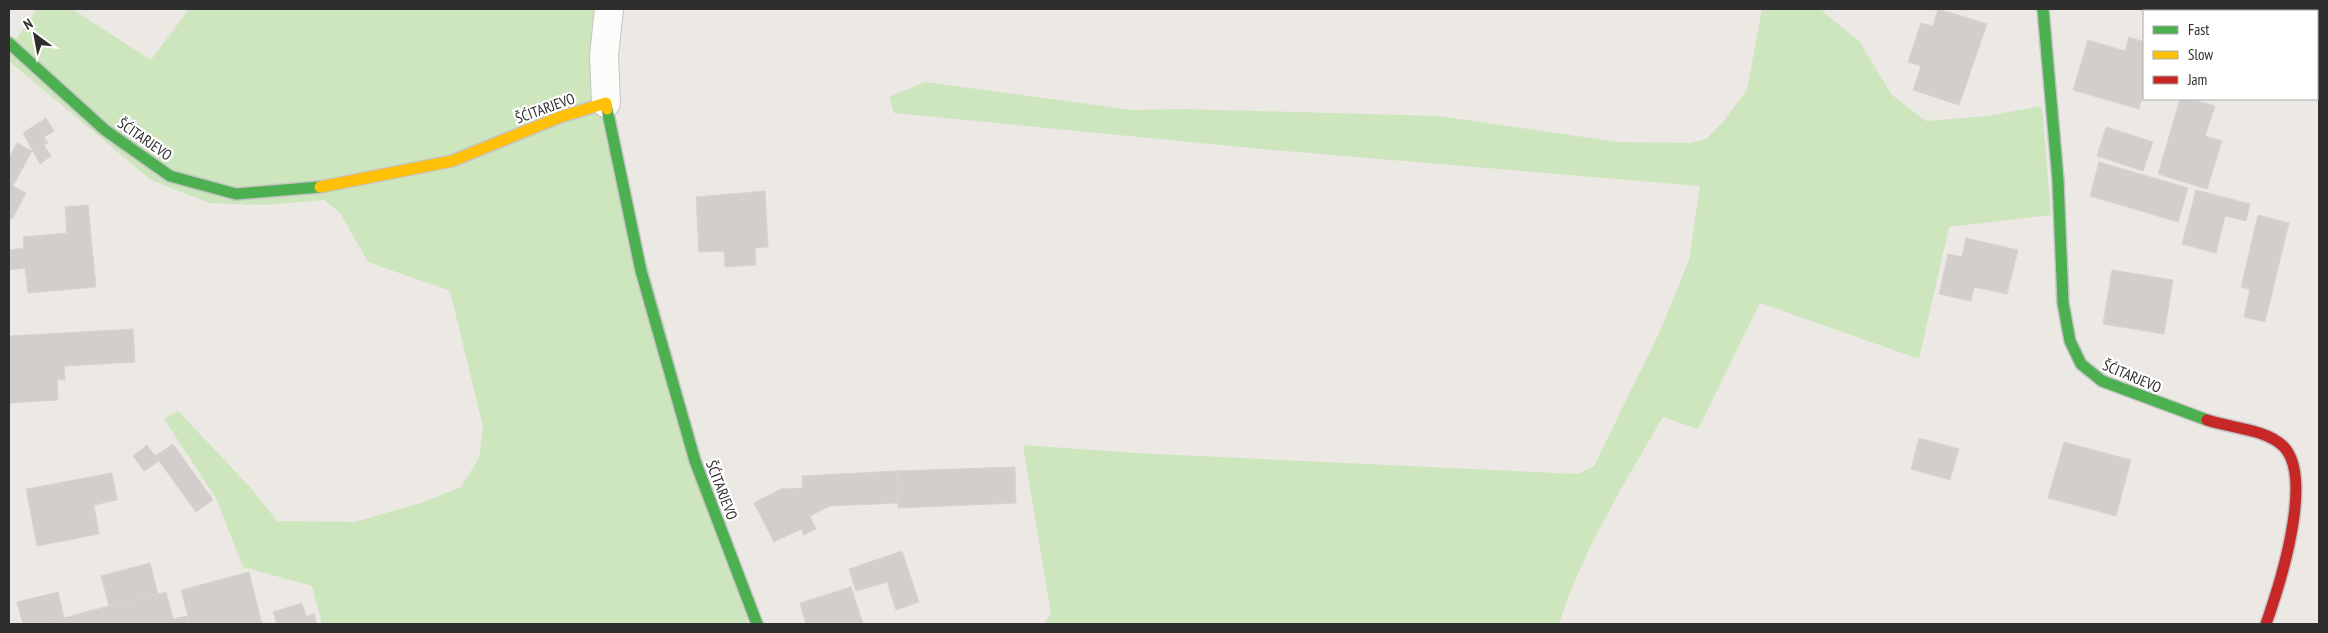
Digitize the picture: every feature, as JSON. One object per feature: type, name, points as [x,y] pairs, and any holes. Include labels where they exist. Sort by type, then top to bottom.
[{"type":"street","points":[[606,103],[604,55],[608,9]]},
{"type":"street","name":"ŠĆITARJEVO","points":[[2043,9],[2050,60],[2068,340],[2088,374],[2117,389],[2221,424],[2271,438],[2285,448],[2294,462],[2297,487],[2295,513],[2287,550],[2266,624]]},
{"type":"street","name":"ŠĆITARJEVO","points":[[9,43],[105,130],[170,176],[236,194],[311,189],[452,161],[560,117],[606,103],[642,271],[695,461],[757,624]]},
{"type":"green space","points":[[37,9],[72,9],[151,60],[189,9],[597,9],[592,67],[748,624],[322,624],[312,586],[243,567],[216,498],[164,419],[178,411],[250,487],[277,521],[355,522],[424,502],[461,487],[479,458],[483,427],[450,291],[368,262],[340,213],[324,200],[265,205],[209,203],[151,180],[9,61],[9,49]]},
{"type":"green space","points":[[1762,9],[1820,9],[1859,41],[1892,95],[1926,121],[1986,116],[2042,106],[2051,215],[1949,227],[1919,359],[1760,303],[1698,429],[1663,417],[1605,518],[1579,570],[1559,624],[1044,624],[1051,613],[1023,445],[1136,453],[1577,474],[1594,466],[1660,331],[1689,260],[1700,186],[1273,150],[894,113],[889,97],[925,82],[1132,110],[1185,109],[1439,116],[1618,142],[1690,143],[1706,139],[1722,123],[1747,90]]},
{"type":"building","points":[[1938,9],[1987,24],[1959,105],[1913,90],[1921,66],[1908,62],[1921,23],[1933,26]]},
{"type":"building","points":[[2184,9],[2209,9],[2208,10]]},
{"type":"building","points":[[2129,37],[2143,42],[2143,98],[2139,109],[2073,90],[2088,40],[2125,51]]},
{"type":"building","points":[[2180,100],[2194,100],[2215,106],[2205,136],[2222,141],[2207,189],[2158,174]]},
{"type":"building","points":[[46,118],[54,131],[44,137],[48,143],[44,145],[51,156],[40,164],[23,133]]},
{"type":"building","points":[[2106,127],[2153,142],[2143,171],[2097,156]]},
{"type":"building","points":[[17,143],[32,151],[13,186],[26,193],[12,219],[9,218],[9,158]]},
{"type":"building","points":[[2099,162],[2188,188],[2178,222],[2090,196]]},
{"type":"building","points":[[2196,190],[2250,204],[2246,221],[2225,216],[2216,253],[2182,244]]},
{"type":"building","points":[[765,191],[768,247],[755,248],[756,265],[725,267],[724,251],[699,252],[696,197]]},
{"type":"building","points":[[88,205],[96,287],[28,293],[25,268],[9,270],[9,250],[24,248],[23,237],[67,233],[65,207]]},
{"type":"building","points":[[2258,215],[2289,223],[2265,322],[2244,317],[2250,289],[2241,287]]},
{"type":"building","points":[[1966,238],[2018,250],[2007,294],[1974,287],[1971,301],[1939,294],[1948,254],[1962,257]]},
{"type":"building","points":[[2112,270],[2173,280],[2164,334],[2103,324]]},
{"type":"building","points":[[133,329],[135,362],[64,366],[65,380],[57,380],[58,400],[9,403],[9,336]]},
{"type":"building","points":[[1919,438],[1959,449],[1950,480],[1911,469]]},
{"type":"building","points":[[2064,442],[2131,460],[2116,516],[2048,498]]},
{"type":"building","points":[[173,444],[213,500],[196,512],[159,461],[144,471],[133,456],[147,445],[155,456]]},
{"type":"building","points":[[1015,467],[1016,503],[898,508],[897,471]]},
{"type":"building","points":[[897,471],[898,503],[830,506],[810,516],[816,529],[804,535],[801,529],[774,542],[754,503],[781,489],[803,488],[802,476]]},
{"type":"building","points":[[112,473],[117,500],[94,505],[99,534],[37,546],[26,489]]},
{"type":"building","points":[[902,551],[919,602],[896,610],[887,582],[856,591],[849,569]]},
{"type":"building","points":[[150,563],[158,594],[109,606],[101,576]]},
{"type":"building","points":[[249,572],[262,624],[190,624],[181,590]]},
{"type":"building","points":[[851,587],[863,624],[806,624],[800,603]]},
{"type":"building","points":[[58,592],[64,618],[38,624],[23,624],[17,602]]},
{"type":"building","points":[[166,592],[173,619],[187,616],[190,624],[92,624],[89,611]]},
{"type":"building","points":[[302,603],[306,616],[314,614],[317,624],[277,624],[273,612]]},
{"type":"building","points":[[89,611],[92,624],[38,624],[64,618]]},
{"type":"traffic: fast","points":[[2043,9],[2058,180],[2063,303],[2070,341],[2081,364],[2102,381],[2207,420]]},
{"type":"traffic: fast","points":[[9,43],[105,130],[170,176],[236,194],[320,187]]},
{"type":"traffic: fast","points":[[607,109],[641,271],[695,461],[757,624]]},
{"type":"traffic: slow","points":[[320,187],[452,161],[560,117],[606,103],[607,109]]},
{"type":"traffic: jam","points":[[2207,420],[2257,432],[2276,440],[2283,446],[2292,461],[2296,482],[2291,533],[2286,560],[2266,624]]}]
